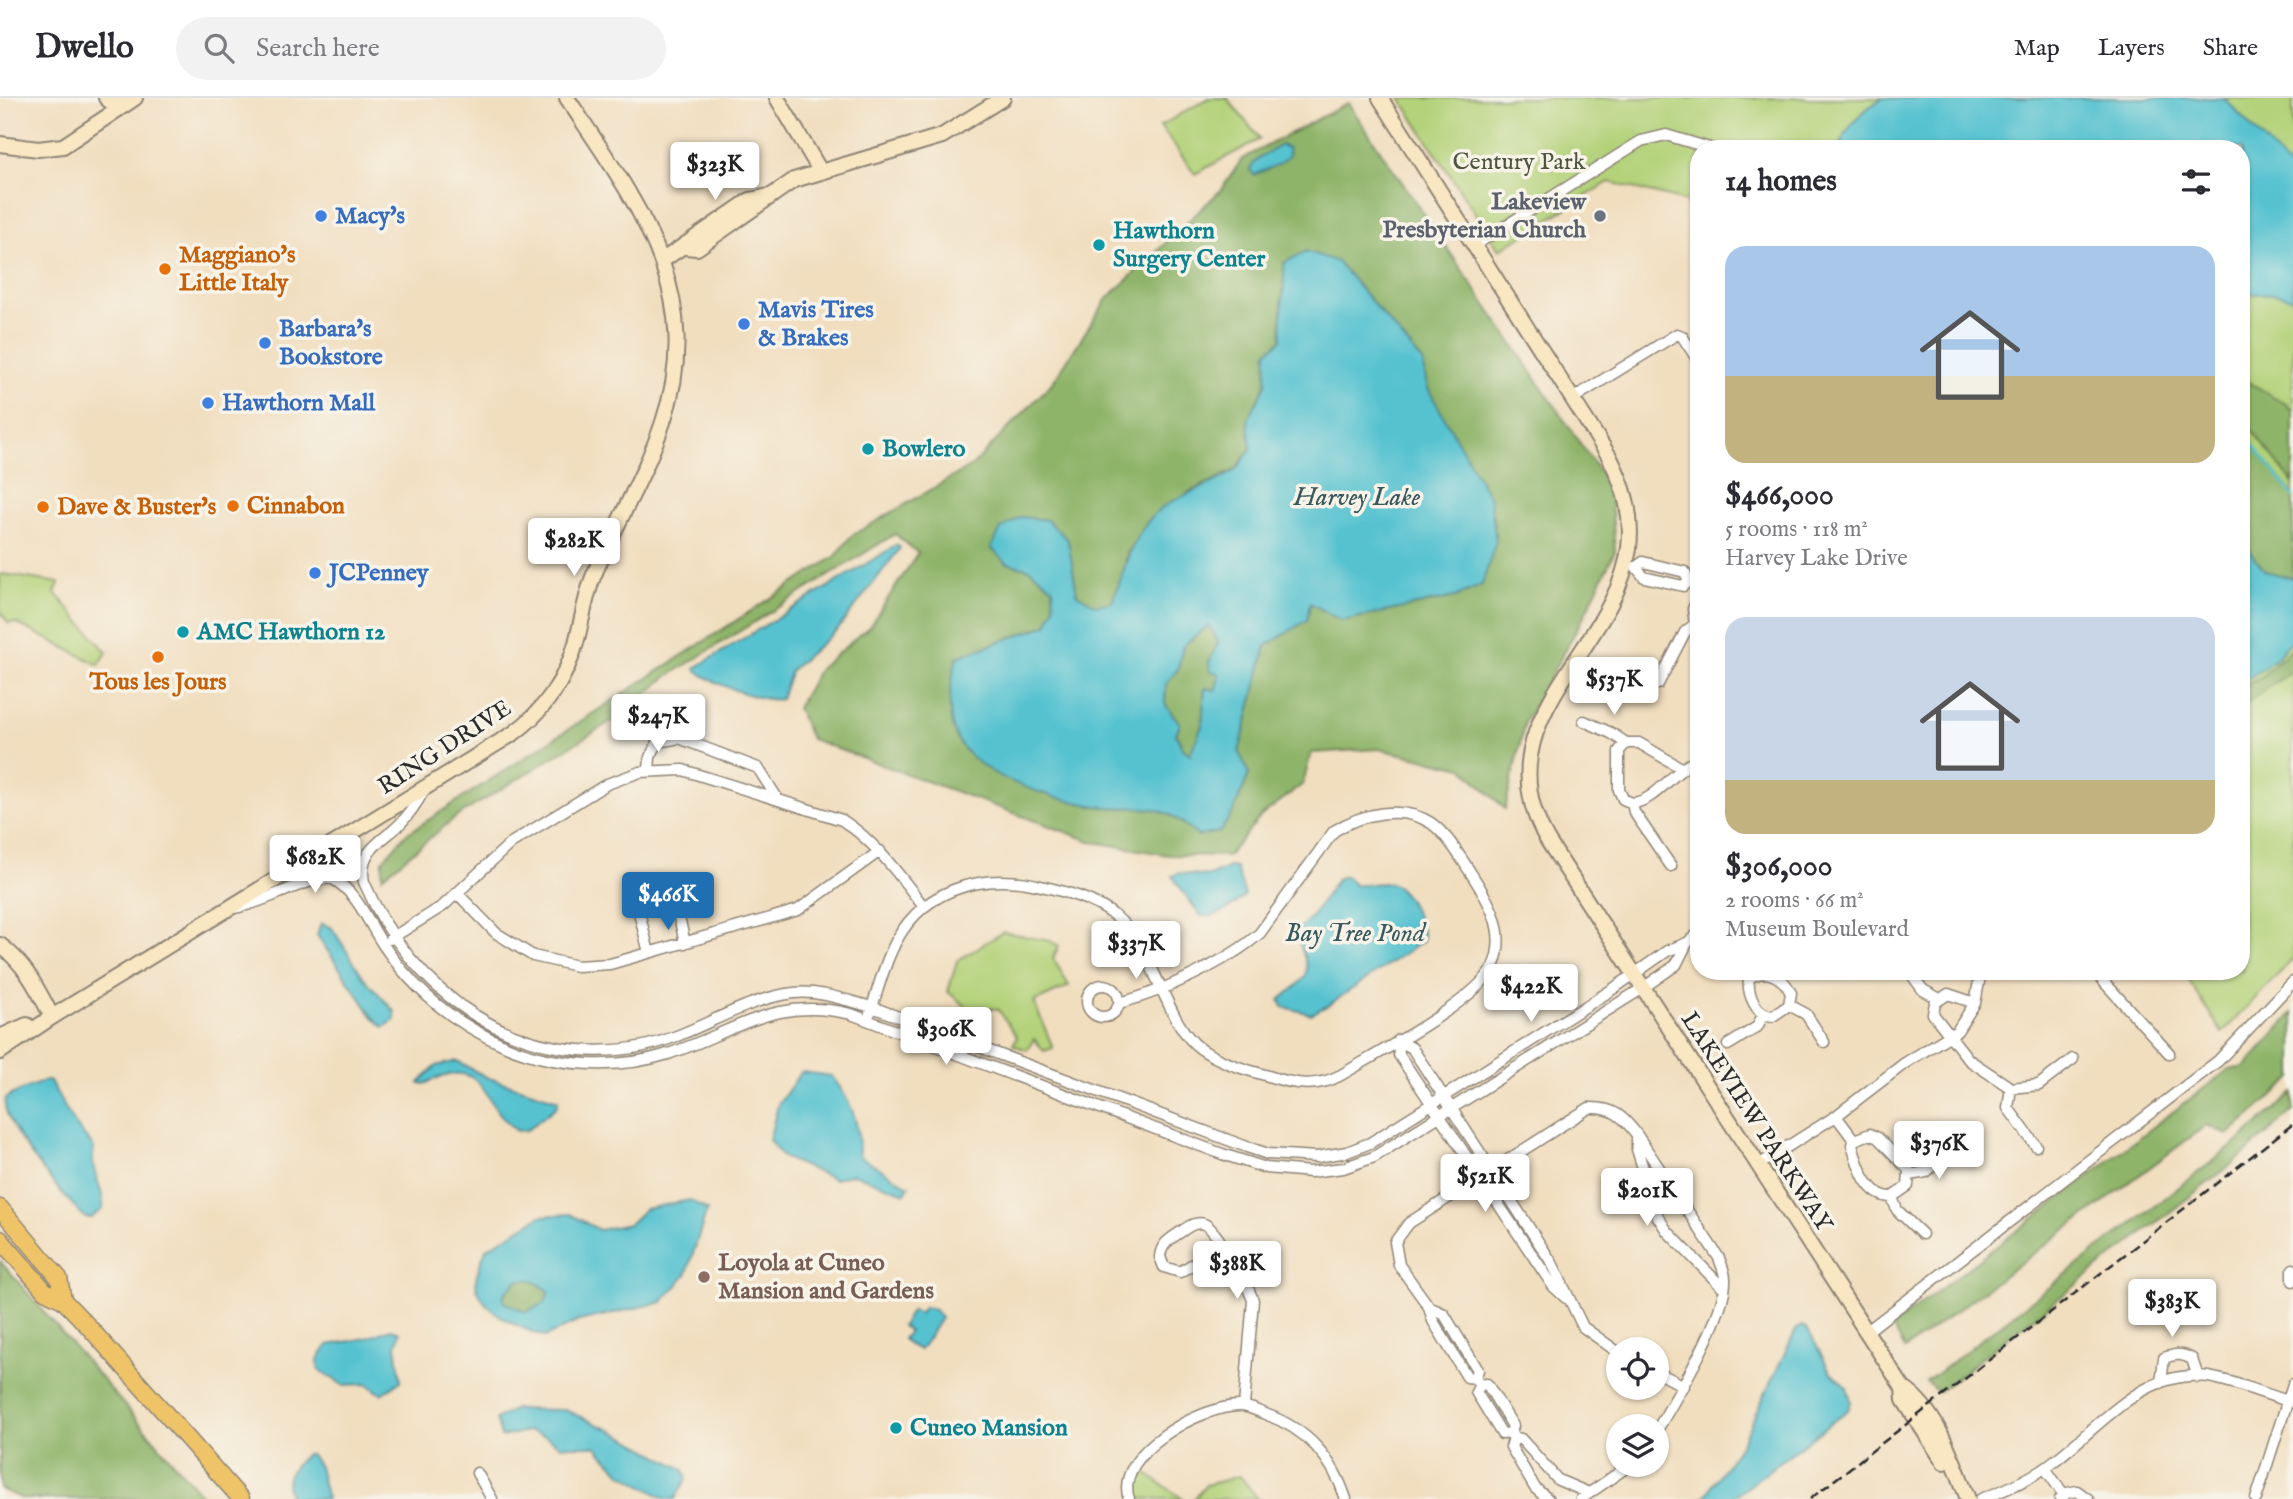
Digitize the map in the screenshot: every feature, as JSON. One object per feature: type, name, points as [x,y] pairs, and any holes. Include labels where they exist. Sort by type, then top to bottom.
[{"type":"main road","points":[[0,1208],[59,1278],[63,1300]]},
{"type":"main road","points":[[0,1239],[45,1290],[63,1300],[241,1499]]},
{"type":"street","points":[[106,98],[121,103]]},
{"type":"street","points":[[0,144],[38,149],[63,146],[121,103],[135,98]]},
{"type":"street","name":"RING DRIVE","points":[[0,1052],[52,1017],[234,908],[524,726],[555,691],[575,646],[590,585],[653,448],[672,391],[678,339],[676,309],[663,260],[630,196],[567,98]]},
{"type":"street","points":[[777,98],[821,172]]},
{"type":"street","points":[[663,260],[750,200],[771,195],[794,180],[942,136],[1003,98]]},
{"type":"street","name":"LAKEVIEW PARKWAY","points":[[1378,100],[1475,245],[1620,478],[1630,516],[1631,566],[1542,714],[1535,732],[1529,775],[1531,796],[1545,835],[1866,1332],[1903,1388],[1913,1394],[1942,1439],[1968,1499]]},
{"type":"street","points":[[1475,245],[1641,141],[1666,135],[1690,142]]},
{"type":"street","points":[[1572,399],[1667,338],[1677,334],[1682,336],[1690,348]]},
{"type":"street","points":[[1631,566],[1643,562],[1685,572],[1690,578]]},
{"type":"street","points":[[1658,684],[1685,632],[1690,630]]},
{"type":"street","points":[[1584,721],[1626,743],[1639,743],[1683,769]]},
{"type":"street","points":[[649,771],[650,757],[658,742],[679,738],[758,768],[777,798]]},
{"type":"street","points":[[1626,743],[1619,751],[1619,790],[1623,799],[1632,803],[1643,801],[1690,765]]},
{"type":"street","points":[[382,944],[443,906],[511,843],[607,784],[649,771],[683,770],[842,820],[861,832],[924,906]]},
{"type":"street","points":[[424,790],[416,806],[373,845],[361,870],[369,894],[416,967],[438,990],[475,1018],[501,1030],[564,1048],[618,1049],[645,1046],[678,1036],[768,998],[796,992],[827,996],[872,1007],[1268,1154],[1317,1157],[1348,1152],[1398,1128],[1667,951],[1690,940]]},
{"type":"street","points":[[1632,803],[1634,812],[1671,866]]},
{"type":"street","points":[[868,1020],[891,952],[899,936],[924,906],[962,887],[1001,878],[1076,894],[1114,915],[1133,934],[1162,986],[1186,1034],[1199,1048],[1224,1062],[1283,1081],[1311,1085],[1327,1083],[1471,993],[1492,970],[1499,948],[1497,926],[1490,902],[1447,838],[1429,822],[1407,815],[1369,815],[1351,820],[1335,831],[1255,938],[1225,958],[1162,986],[1119,1003]]},
{"type":"street","points":[[457,893],[496,933],[533,956],[561,964],[610,964],[803,908],[880,852]]},
{"type":"street","points":[[234,908],[277,897],[307,881],[333,879],[344,886],[360,905],[382,944],[403,973],[446,1013],[507,1047],[572,1063],[603,1064],[665,1055],[766,1013],[792,1008],[823,1007],[868,1020],[1211,1150],[1266,1168],[1311,1172],[1343,1168],[1374,1157],[1643,988],[1676,965],[1687,943]]},
{"type":"street","points":[[649,954],[639,912],[650,897],[659,894],[668,897],[674,905],[685,943]]},
{"type":"street","points":[[0,945],[13,954],[35,983],[52,1017]]},
{"type":"street","points":[[1748,980],[1752,996],[1763,1015]]},
{"type":"street","points":[[1781,980],[1790,993],[1789,1005]]},
{"type":"street","points":[[1916,980],[1923,990],[1938,999]]},
{"type":"street","points":[[1757,1166],[1836,1116],[1905,1063],[1950,1037],[1965,1023],[1975,1003],[1979,980]]},
{"type":"street","points":[[2102,980],[2169,1053]]},
{"type":"street","points":[[1866,1332],[2218,1061],[2293,982]]},
{"type":"street","points":[[1975,1003],[1948,994],[1938,999],[1933,1014],[1969,1060],[2011,1088],[2039,1085],[2073,1059]]},
{"type":"street","points":[[1763,1015],[1773,1016],[1789,1005]]},
{"type":"street","points":[[1789,1005],[1806,1014],[1824,1042]]},
{"type":"street","points":[[1728,1045],[1757,1027],[1763,1015]]},
{"type":"street","name":"RING DRIVE","points":[[0,1037],[52,1017]]},
{"type":"street","points":[[1398,1040],[1412,1048],[1552,1263],[1583,1327],[1606,1344]]},
{"type":"street","points":[[1398,1040],[1399,1055],[1479,1178],[1553,1286],[1567,1298]]},
{"type":"street","points":[[2011,1088],[2007,1102],[2011,1115],[2036,1146]]},
{"type":"street","points":[[1548,1499],[1535,1488],[1511,1447],[1513,1426],[1487,1384],[1478,1381],[1478,1370],[1444,1314],[1429,1307],[1399,1265],[1395,1242],[1409,1223],[1589,1108],[1611,1109],[1625,1119],[1719,1258],[1725,1277],[1724,1289],[1684,1385],[1667,1414]]},
{"type":"street","points":[[1836,1116],[1854,1140]]},
{"type":"street","points":[[1637,1135],[1637,1149],[1658,1217],[1667,1231],[1724,1289]]},
{"type":"street","points":[[1854,1140],[1870,1135],[1878,1138],[1910,1175]]},
{"type":"street","points":[[1854,1140],[1852,1145],[1864,1178],[1879,1194],[1892,1197],[1908,1186],[1910,1175]]},
{"type":"street","points":[[1910,1175],[1926,1172],[1951,1150]]},
{"type":"street","points":[[1892,1197],[1896,1210],[1922,1234]]},
{"type":"street","points":[[1224,1252],[1209,1254],[1180,1272],[1169,1271],[1160,1257],[1166,1242],[1200,1223],[1214,1231],[1224,1252],[1247,1284],[1253,1300],[1244,1406]]},
{"type":"street","points":[[2293,1269],[2293,1281]]},
{"type":"street","points":[[2161,1383],[2164,1358],[2174,1354],[2183,1354],[2192,1359],[2199,1377]]},
{"type":"street","points":[[1981,1499],[2017,1485],[2045,1468],[2118,1409],[2161,1383],[2190,1376],[2199,1377],[2288,1401]]},
{"type":"street","points":[[1669,1378],[1684,1385]]},
{"type":"street","points":[[2256,1499],[2293,1384]]},
{"type":"street","name":"LAKEVIEW PARKWAY","points":[[1903,1388],[1904,1400],[1938,1452],[1960,1499]]},
{"type":"street","points":[[1129,1499],[1127,1492],[1132,1472],[1143,1454],[1161,1437],[1215,1408],[1244,1406],[1279,1419],[1306,1435],[1327,1457],[1346,1499]]},
{"type":"street","points":[[1512,1436],[1521,1438],[1558,1480],[1585,1496],[1613,1477]]},
{"type":"street","points":[[2045,1468],[2062,1497],[2077,1491],[2088,1499]]},
{"type":"street","points":[[477,1473],[492,1499]]},
{"type":"green space","points":[[1209,98],[1227,98],[1260,139],[1195,174],[1160,126]]},
{"type":"green space","name":"Century Park","points":[[1400,98],[2293,98],[2293,959],[2222,1033],[2189,980],[2250,980],[2250,140],[1690,140],[1690,208],[1685,201],[1609,182],[1499,250]]},
{"type":"green space","points":[[1348,103],[1610,487],[1615,551],[1584,616],[1525,722],[1505,809],[1463,768],[1379,749],[1311,753],[1303,784],[1261,816],[1228,856],[1169,855],[1093,842],[811,739],[797,708],[819,669],[869,627],[918,553],[895,534],[668,676],[615,719],[456,817],[382,877],[383,860],[405,835],[836,556],[851,536],[973,465],[1053,382],[1107,299],[1221,190],[1242,159]],"holes":[[[1338,262],[1422,361],[1428,389],[1489,498],[1482,585],[1455,597],[1342,621],[1310,603],[1307,620],[1266,646],[1239,752],[1249,774],[1234,810],[1198,836],[1185,824],[1161,811],[1137,806],[1091,806],[957,657],[1047,625],[1054,608],[1053,588],[1030,569],[1073,575],[1077,594],[1096,606],[1112,602],[1123,576],[1127,552],[1189,492],[1235,470],[1251,448],[1248,419],[1266,385],[1267,352],[1282,339],[1284,263]]]},
{"type":"green space","points":[[2250,383],[2286,404],[2293,412],[2293,483],[2250,427]]},
{"type":"green space","points":[[2250,441],[2293,495],[2293,578],[2265,572],[2250,551]]},
{"type":"green space","points":[[0,575],[59,583],[55,593],[107,652],[99,665],[16,623],[8,623],[0,611]]},
{"type":"green space","points":[[1209,625],[1219,642],[1209,661],[1210,671],[1219,673],[1216,690],[1205,688],[1202,726],[1191,755],[1182,748],[1165,704],[1166,684],[1178,669],[1183,646]]},
{"type":"green space","points":[[2293,648],[2293,670],[2250,700],[2250,683],[2259,679]]},
{"type":"green space","points":[[1003,932],[1050,941],[1059,946],[1053,958],[1069,986],[1034,1002],[1053,1048],[1044,1051],[1034,1039],[1027,1050],[1013,1045],[1017,1037],[998,1009],[968,1008],[948,992],[957,961]]},
{"type":"green space","points":[[2293,1013],[2293,1078],[2228,1135],[2207,1125],[1905,1349],[1892,1326],[2228,1070],[2245,1067]]},
{"type":"green space","points":[[2293,1093],[2293,1111],[2241,1157],[1938,1392],[1926,1382],[2239,1141]]},
{"type":"green space","points":[[0,1261],[205,1499],[23,1499],[0,1489]]},
{"type":"green space","points":[[518,1280],[532,1280],[550,1291],[545,1303],[526,1312],[504,1302],[504,1294]]},
{"type":"green space","points":[[1141,1470],[1183,1499],[1138,1499],[1136,1489]]},
{"type":"green space","points":[[1240,1476],[1258,1499],[1194,1499],[1206,1485]]},
{"type":"water","points":[[1883,98],[2224,98],[2293,171],[2293,299],[2281,295],[2250,295],[2250,140],[1843,140],[1856,119]]},
{"type":"water","points":[[1281,145],[1288,148],[1289,156],[1279,164],[1254,175],[1250,169],[1257,159]]},
{"type":"water","name":"Harvey Lake","points":[[1306,251],[1338,262],[1422,361],[1428,389],[1490,498],[1496,541],[1482,585],[1455,597],[1342,621],[1310,603],[1307,620],[1266,646],[1239,752],[1249,774],[1234,810],[1220,832],[1198,836],[1183,823],[1158,810],[1074,802],[1038,792],[986,768],[961,745],[952,725],[950,702],[957,657],[1047,625],[1054,608],[1053,588],[1030,569],[1007,563],[991,548],[1001,529],[1021,517],[1047,520],[1068,540],[1077,594],[1096,605],[1112,602],[1131,549],[1150,519],[1169,503],[1225,477],[1235,470],[1251,449],[1248,419],[1266,385],[1267,352],[1282,339],[1284,263]],"holes":[[[1209,625],[1218,642],[1209,662],[1210,671],[1219,674],[1216,690],[1205,688],[1202,726],[1190,754],[1182,748],[1176,734],[1180,724],[1165,704],[1166,684],[1178,669],[1183,646]]]},
{"type":"water","points":[[897,545],[900,548],[838,629],[791,670],[781,699],[762,698],[736,690],[710,679],[695,668]]},
{"type":"water","points":[[2250,551],[2265,571],[2293,578],[2293,638],[2277,658],[2250,677]]},
{"type":"water","points":[[1229,867],[1236,868],[1245,895],[1212,916],[1200,915],[1172,876],[1178,873],[1210,876]]},
{"type":"water","name":"Bay Tree Pond","points":[[1346,876],[1354,885],[1388,883],[1398,887],[1414,909],[1423,941],[1311,1014],[1283,1007],[1280,1000],[1300,983],[1306,971],[1296,932],[1312,916],[1338,878]]},
{"type":"water","points":[[321,923],[332,928],[364,978],[395,1012],[395,1020],[384,1027],[373,1017],[317,935]]},
{"type":"water","points":[[457,1061],[486,1077],[558,1100],[557,1106],[527,1130],[517,1131],[504,1119],[480,1085],[471,1077],[460,1074],[419,1083],[436,1066]]},
{"type":"water","points":[[801,1072],[832,1076],[853,1113],[858,1132],[859,1156],[909,1186],[905,1193],[853,1174],[834,1179],[782,1157],[769,1140],[778,1105]]},
{"type":"water","points":[[50,1081],[73,1122],[94,1148],[93,1164],[102,1193],[103,1209],[91,1218],[86,1218],[77,1209],[36,1162],[6,1111],[5,1099]]},
{"type":"water","points":[[690,1200],[707,1210],[686,1275],[662,1302],[579,1321],[545,1337],[502,1317],[484,1302],[476,1277],[486,1249],[541,1216],[570,1214],[599,1230],[629,1224],[645,1209]],"holes":[[[518,1280],[532,1280],[549,1291],[545,1303],[526,1312],[504,1302],[504,1294]]]},
{"type":"water","points":[[924,1307],[935,1310],[941,1318],[920,1350],[903,1339],[909,1331],[902,1326],[912,1310],[920,1314]]},
{"type":"water","points":[[1801,1326],[1807,1328],[1830,1371],[1847,1388],[1851,1402],[1848,1410],[1731,1499],[1703,1499],[1741,1444],[1796,1330]]},
{"type":"water","points":[[391,1329],[400,1332],[396,1345],[401,1381],[381,1394],[367,1384],[343,1385],[318,1369],[318,1359],[328,1345],[367,1338]]},
{"type":"water","points":[[515,1409],[565,1410],[615,1432],[683,1469],[687,1478],[675,1499],[666,1499],[621,1473],[595,1446],[560,1446],[545,1436],[529,1431],[501,1437],[496,1419]]},
{"type":"water","points":[[306,1454],[311,1455],[319,1467],[327,1499],[292,1499],[287,1480],[296,1464]]},
{"type":"waterway","points":[[2250,441],[2293,496]]},
{"type":"railway","points":[[1810,1499],[2293,1124]]},
{"type":"place","name":"Macy's","points":[[321,216]]},
{"type":"place","name":"Lakeview Presbyterian Church","points":[[1600,216]]},
{"type":"place","name":"Hawthorn Surgery Center","points":[[1099,245]]},
{"type":"place","name":"Maggiano's Little Italy","points":[[165,269]]},
{"type":"place","name":"Mavis Tires & Brakes","points":[[744,324]]},
{"type":"place","name":"Barbara's Bookstore","points":[[265,343]]},
{"type":"place","name":"Hawthorn Mall","points":[[208,403]]},
{"type":"place","name":"Bowlero","points":[[868,449]]},
{"type":"place","name":"Cinnabon","points":[[233,506]]},
{"type":"place","name":"Dave & Buster's","points":[[43,507]]},
{"type":"place","name":"JCPenney","points":[[315,573]]},
{"type":"place","name":"AMC Hawthorn 12","points":[[183,632]]},
{"type":"place","name":"Tous les Jours","points":[[158,657]]},
{"type":"place","name":"Loyola at Cuneo Mansion and Gardens","points":[[704,1277]]},
{"type":"place","name":"Cuneo Mansion","points":[[896,1428]]}]
